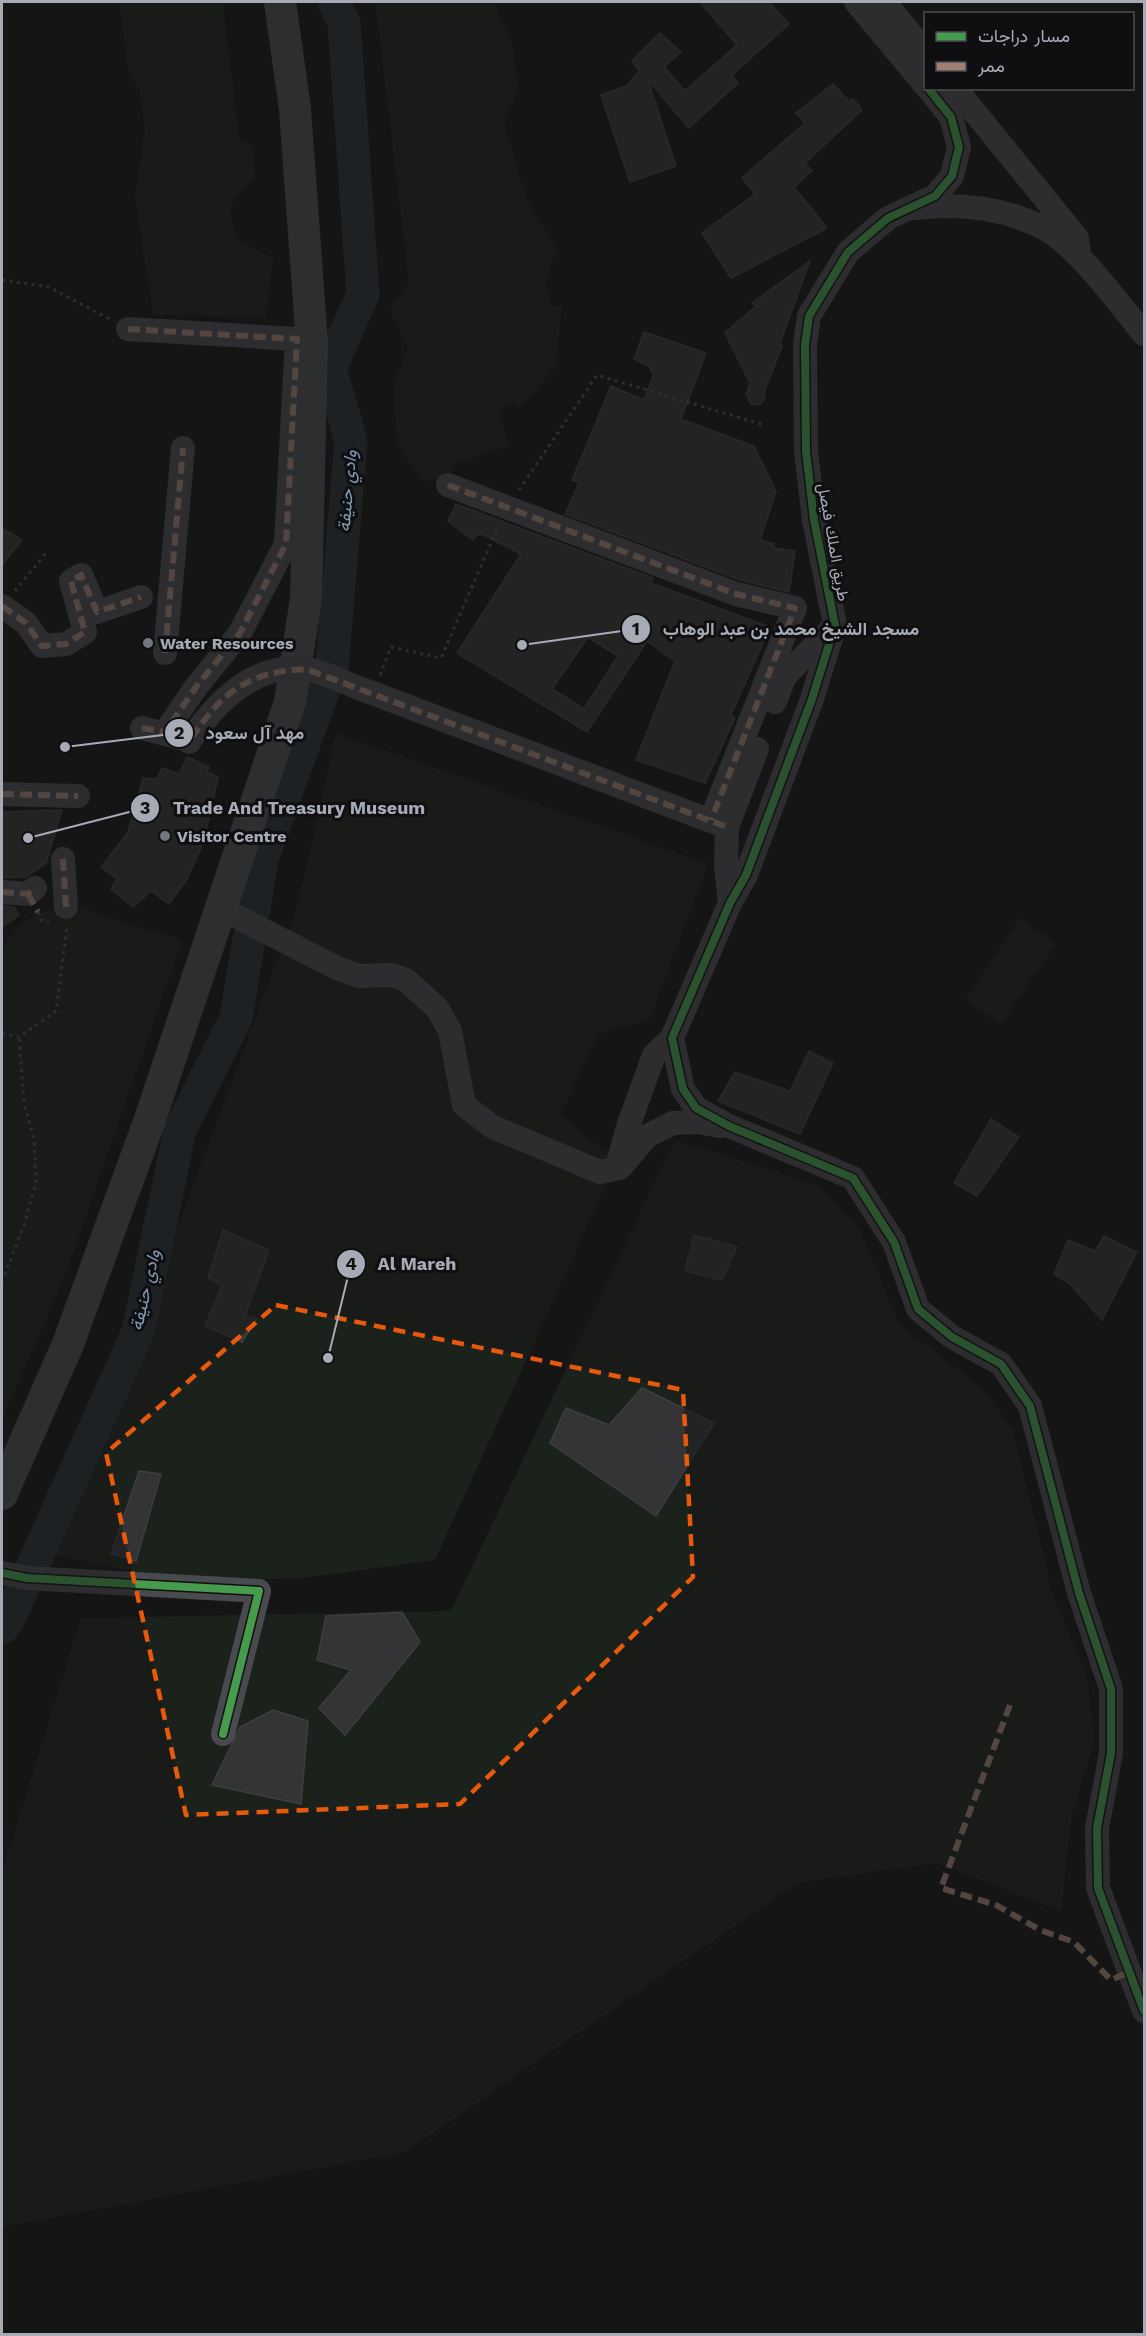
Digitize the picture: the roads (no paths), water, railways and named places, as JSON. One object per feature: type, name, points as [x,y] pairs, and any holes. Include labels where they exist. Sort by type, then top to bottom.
[{"type":"main road","points":[[2,1494],[68,1344],[222,909],[290,702],[306,599],[312,343],[295,108],[280,2]]},
{"type":"street","points":[[856,2],[924,85]]},
{"type":"street","points":[[884,2],[924,50]]},
{"type":"street","points":[[911,209],[935,196],[952,176],[959,147],[951,117],[928,90]]},
{"type":"street","points":[[957,90],[1077,238],[1080,258]]},
{"type":"street","points":[[911,209],[944,205],[975,207],[1044,228],[1080,258],[1144,334]]},
{"type":"street","name":"طريق الملك فيصل","points":[[600,1172],[620,1162],[629,1124],[654,1055],[672,1038],[730,903],[746,875],[812,699],[835,625],[814,520],[806,451],[805,345],[809,316],[848,252],[888,218],[911,209]]},
{"type":"street","points":[[128,329],[297,339],[286,543],[240,633],[196,687],[154,730],[189,742],[220,702],[247,680],[276,670],[306,669],[719,823]]},
{"type":"street","points":[[165,653],[183,448]]},
{"type":"street","points":[[448,485],[736,594],[795,608],[719,823],[730,903]]},
{"type":"street","points":[[2,606],[26,623],[42,646],[66,644],[86,632],[71,581],[81,575],[98,612],[141,597]]},
{"type":"street","points":[[719,823],[785,676],[835,625]]},
{"type":"street","points":[[2,794],[78,796]]},
{"type":"street","points":[[63,859],[66,907]]},
{"type":"street","points":[[2,892],[34,898]]},
{"type":"street","points":[[222,909],[337,968],[359,976],[392,975],[406,980],[437,1008],[450,1031],[464,1105],[493,1127],[600,1172],[620,1168],[647,1136],[673,1123],[729,1126]]},
{"type":"street","points":[[672,1038],[682,1089],[696,1108],[729,1126],[853,1179],[894,1242],[918,1309],[952,1337],[1001,1364],[1030,1406],[1079,1593],[1111,1689],[1111,1753],[1097,1828],[1098,1888],[1144,2012]]},
{"type":"street","points":[[2,1573],[27,1578],[259,1591],[223,1734]]},
{"type":"waterway","name":"وادي حنيفة","points":[[254,909],[262,859],[332,667],[351,441],[330,368],[363,294],[344,23],[334,2]]},
{"type":"waterway","name":"وادي حنيفة","points":[[2,1628],[11,1614],[138,1332],[180,1130],[236,1018],[249,939]]},
{"type":"place","name":"Water Resources","points":[[148,643]]},
{"type":"place","name":"مسجد الشيخ محمد بن عبد الوهاب","points":[[522,645]]},
{"type":"place","name":"مهد آل سعود","points":[[65,747]]},
{"type":"place","name":"Visitor Centre","points":[[165,836]]},
{"type":"place","name":"Trade And Treasury Museum","points":[[28,838]]},
{"type":"place","name":"Al Mareh","points":[[328,1358]]}]
